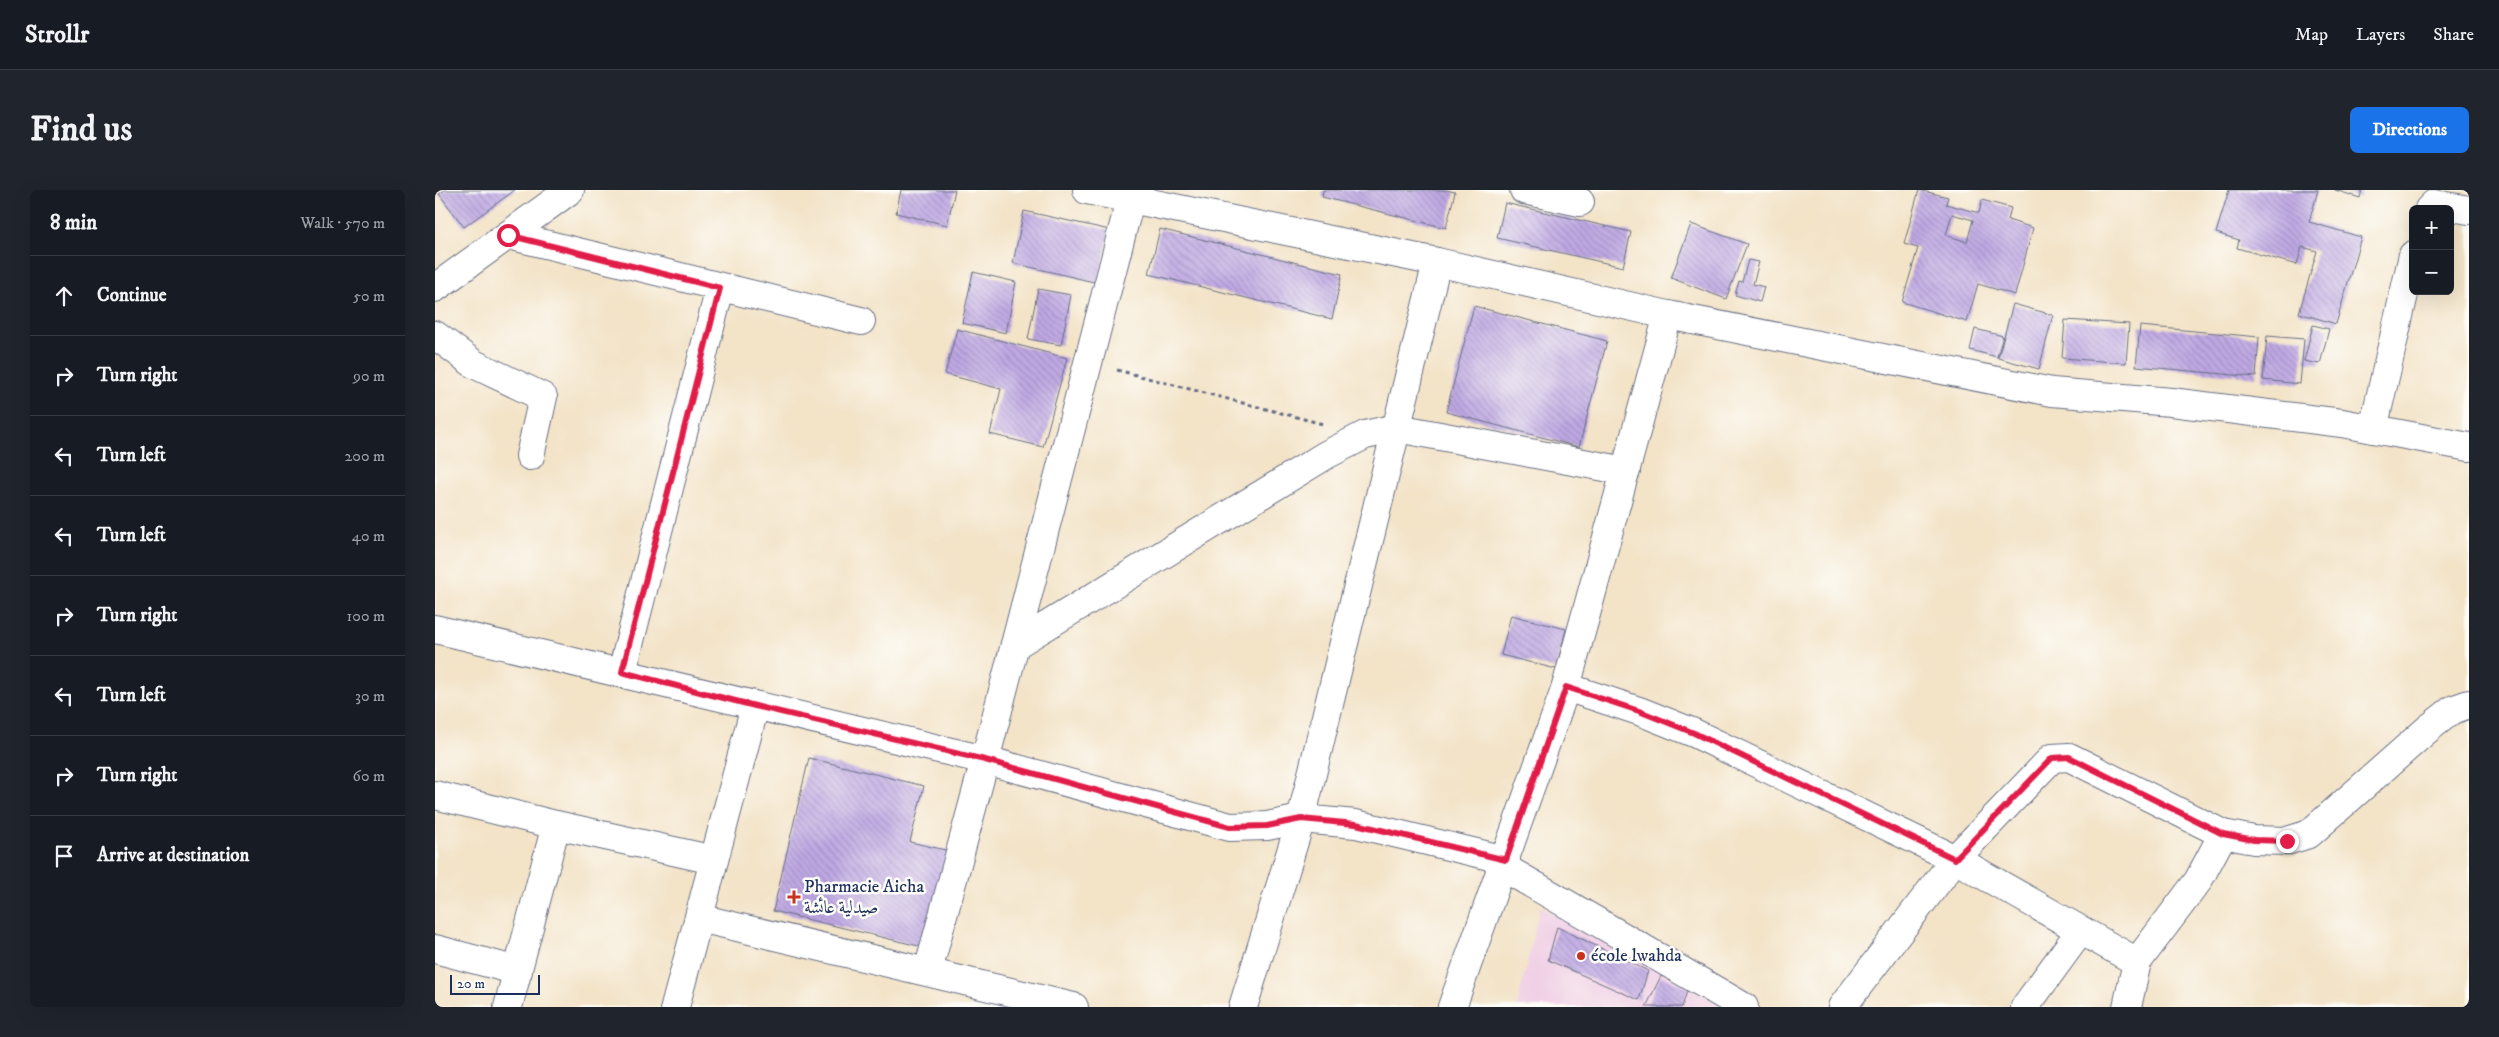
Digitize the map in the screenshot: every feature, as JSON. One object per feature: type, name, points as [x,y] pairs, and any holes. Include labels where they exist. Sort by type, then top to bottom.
[{"type":"street","points":[[435,288],[569,190]]},
{"type":"street","points":[[1087,190],[1130,201],[1437,262],[1667,315],[2052,392],[2171,402],[2341,423],[2469,447]]},
{"type":"street","points":[[1524,190],[1580,202]]},
{"type":"street","points":[[928,971],[985,760],[1130,201]]},
{"type":"street","points":[[2454,207],[2469,210]]},
{"type":"street","points":[[508,235],[861,321]]},
{"type":"street","points":[[1243,1007],[1301,819],[1437,262]]},
{"type":"street","points":[[2373,429],[2409,272]]},
{"type":"street","points":[[622,672],[720,288]]},
{"type":"street","points":[[1452,1007],[1505,864],[1566,687],[1667,315]]},
{"type":"street","points":[[435,335],[473,364],[543,397],[530,456]]},
{"type":"street","points":[[1015,645],[1326,455],[1365,435],[1397,428],[1626,471]]},
{"type":"street","points":[[435,629],[985,760],[1230,827],[1267,826],[1301,819],[1356,824],[1505,864],[1744,1007]]},
{"type":"street","points":[[1566,687],[1639,711],[1694,733],[1955,859],[2137,962]]},
{"type":"street","points":[[1842,1007],[1955,859],[2052,758],[2058,756],[2069,757],[2223,834],[2254,840],[2287,841],[2309,834],[2429,728],[2452,710],[2469,704]]},
{"type":"street","points":[[675,1007],[755,706]]},
{"type":"street","points":[[435,795],[556,825],[714,860]]},
{"type":"street","points":[[508,1007],[556,825]]},
{"type":"street","points":[[2127,1007],[2137,962],[2198,880],[2223,834]]},
{"type":"street","points":[[699,918],[928,971],[1066,1006]]},
{"type":"street","points":[[2025,1007],[2081,930]]},
{"type":"street","points":[[435,949],[518,971]]},
{"type":"path","points":[[1088,362],[1365,435]]},
{"type":"shaded area","name":"école lwahda","points":[[1540,906],[1726,1007],[1517,1007]]},
{"type":"building","points":[[445,190],[515,190],[464,227],[439,194]]},
{"type":"building","points":[[901,190],[955,190],[947,225],[896,213]]},
{"type":"building","points":[[1323,190],[1446,190],[1455,192],[1446,228],[1322,197]]},
{"type":"building","points":[[1919,190],[1948,197],[1946,204],[1979,213],[1982,200],[2011,208],[2008,220],[2033,228],[2015,295],[1978,284],[1967,322],[1902,302],[1918,248],[1904,244]],"holes":[[[1952,214],[1973,220],[1967,242],[1946,235]]]},
{"type":"building","points":[[2229,190],[2318,190],[2309,222],[2361,237],[2336,324],[2299,313],[2317,251],[2302,247],[2297,265],[2237,248],[2239,240],[2216,233]]},
{"type":"building","points":[[2335,190],[2362,190],[2360,198]]},
{"type":"building","points":[[1505,203],[1631,232],[1623,267],[1497,238]]},
{"type":"building","points":[[1024,211],[1110,230],[1098,283],[1013,263]]},
{"type":"building","points":[[1691,224],[1747,244],[1726,299],[1671,278]]},
{"type":"building","points":[[1160,229],[1342,274],[1332,319],[1149,274]]},
{"type":"building","points":[[1748,260],[1759,262],[1753,284],[1764,287],[1760,302],[1735,295],[1739,281],[1742,282]]},
{"type":"building","points":[[973,272],[1016,282],[1006,333],[962,323]]},
{"type":"building","points":[[1038,289],[1071,295],[1061,345],[1028,339]]},
{"type":"building","points":[[2013,304],[2053,315],[2039,369],[1998,358]]},
{"type":"building","points":[[1474,306],[1607,341],[1579,447],[1446,412]]},
{"type":"building","points":[[2065,320],[2129,324],[2126,363],[2062,358]]},
{"type":"building","points":[[2313,325],[2329,329],[2320,364],[2304,361]]},
{"type":"building","points":[[2140,326],[2259,337],[2256,377],[2136,366]]},
{"type":"building","points":[[957,329],[1067,358],[1043,447],[990,434],[1001,389],[945,374]]},
{"type":"building","points":[[1975,329],[2003,336],[1997,357],[1970,350]]},
{"type":"building","points":[[2267,336],[2304,339],[2300,384],[2263,380]]},
{"type":"building","points":[[1511,615],[1566,629],[1556,669],[1501,655]]},
{"type":"building","points":[[809,758],[924,786],[910,842],[950,851],[927,948],[773,911]]},
{"type":"building","points":[[1557,927],[1648,971],[1639,1000],[1548,960]]},
{"type":"building","points":[[1661,976],[1688,988],[1682,1007],[1646,1007]]},
{"type":"place","name":"Pharmacie Aicha صيدلية عائشة","points":[[794,897]]},
{"type":"place","name":"école lwahda","points":[[1581,956]]},
{"type":"route","points":[[508,235],[720,288],[622,672],[755,706],[985,760],[1230,827],[1267,826],[1301,819],[1356,824],[1506,860],[1566,687],[1639,711],[1694,733],[1955,859],[2052,758],[2058,756],[2069,757],[2223,834],[2254,840],[2287,841]]}]
